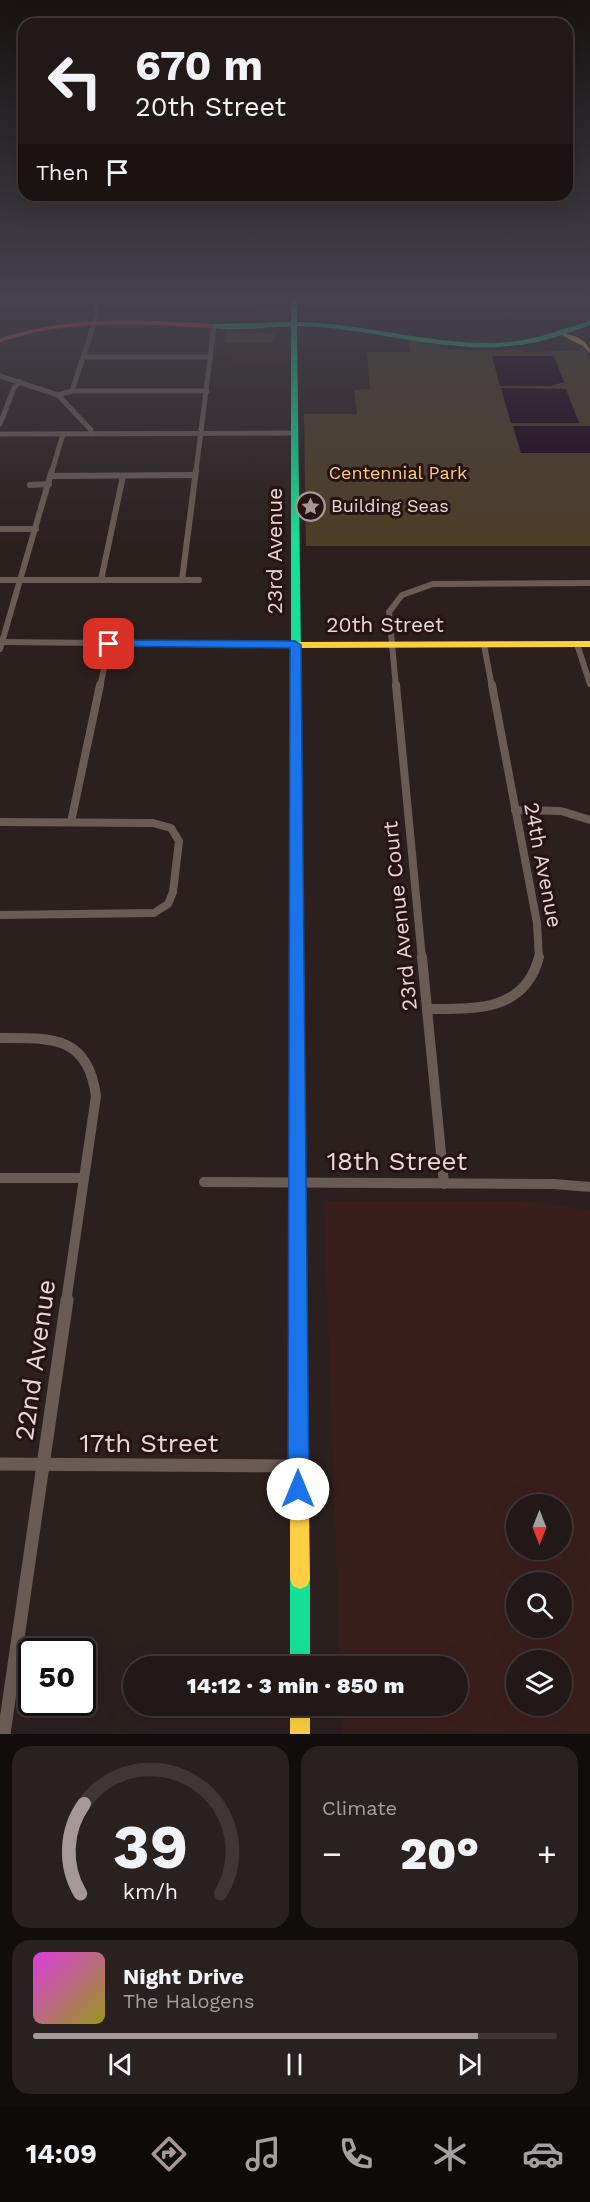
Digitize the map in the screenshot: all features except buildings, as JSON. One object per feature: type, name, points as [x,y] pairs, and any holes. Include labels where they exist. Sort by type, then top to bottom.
[{"type":"main road","name":"23rd Avenue","points":[[294,381],[300,1656]]},
{"type":"main road","name":"20th Street","points":[[295,645],[590,644]]},
{"type":"main road","points":[[300,1716],[300,1734]]},
{"type":"street","points":[[16,381],[58,395],[80,417],[91,430],[91,434]]},
{"type":"street","points":[[72,391],[75,381]]},
{"type":"street","points":[[182,580],[208,381]]},
{"type":"street","points":[[0,424],[14,388],[20,382]]},
{"type":"street","points":[[58,395],[72,391],[207,391]]},
{"type":"street","points":[[0,434],[294,433]]},
{"type":"street","points":[[1,644],[63,434]]},
{"type":"street","points":[[51,476],[194,475]]},
{"type":"street","points":[[101,580],[123,476]]},
{"type":"street","points":[[30,485],[48,484]]},
{"type":"street","points":[[0,529],[36,529]]},
{"type":"street","points":[[0,580],[199,580]]},
{"type":"street","points":[[391,645],[389,612],[402,595],[421,587],[446,583],[590,583]]},
{"type":"street","name":"20th Street","points":[[1,644],[295,645]]},
{"type":"street","points":[[71,822],[109,644]]},
{"type":"street","points":[[577,644],[590,684]]},
{"type":"street","name":"23rd Avenue Court","points":[[391,645],[444,1184]]},
{"type":"street","name":"24th Avenue","points":[[427,1009],[468,1009],[503,1002],[526,986],[536,970],[540,952],[537,923],[484,645]]},
{"type":"street","points":[[514,810],[561,811],[590,820]]},
{"type":"street","points":[[0,822],[153,823],[165,825],[174,831],[179,841],[173,892],[168,904],[163,908],[147,914],[0,915]]},
{"type":"street","name":"22nd Avenue","points":[[0,1038],[41,1038],[68,1044],[87,1060],[96,1079],[96,1096],[4,1734]]},
{"type":"street","points":[[0,1178],[84,1178]]},
{"type":"street","name":"18th Street","points":[[204,1182],[554,1184],[590,1187]]},
{"type":"street","name":"17th Street","points":[[0,1464],[298,1466]]},
{"type":"shaded area","points":[[499,381],[564,382],[551,386],[500,386]]},
{"type":"shaded area","points":[[501,388],[566,389],[579,423],[511,423]]},
{"type":"shaded area","points":[[513,426],[590,426],[590,453],[521,453]]},
{"type":"shaded area","points":[[324,1201],[523,1201],[590,1210],[590,1734],[343,1734],[342,1716],[468,1716],[468,1656],[340,1656]]},
{"type":"green space","name":"Centennial Park","points":[[369,381],[590,381],[590,426],[513,426],[521,453],[590,453],[590,546],[306,546],[304,414],[357,414],[354,390],[370,389]]},
{"type":"traffic: fast","points":[[294,381],[296,658]]},
{"type":"traffic: fast","points":[[297,1011],[298,1285]]},
{"type":"traffic: fast","points":[[300,1579],[300,1656]]},
{"type":"traffic: slow","points":[[295,645],[590,644]]},
{"type":"traffic: slow","points":[[296,658],[297,1011]]},
{"type":"traffic: slow","points":[[298,1285],[300,1579]]},
{"type":"traffic: slow","points":[[300,1716],[300,1734]]},
{"type":"place","name":"Building Seas","points":[[310,506]]},
{"type":"route","points":[[109,644],[295,645],[298,1489]]}]
